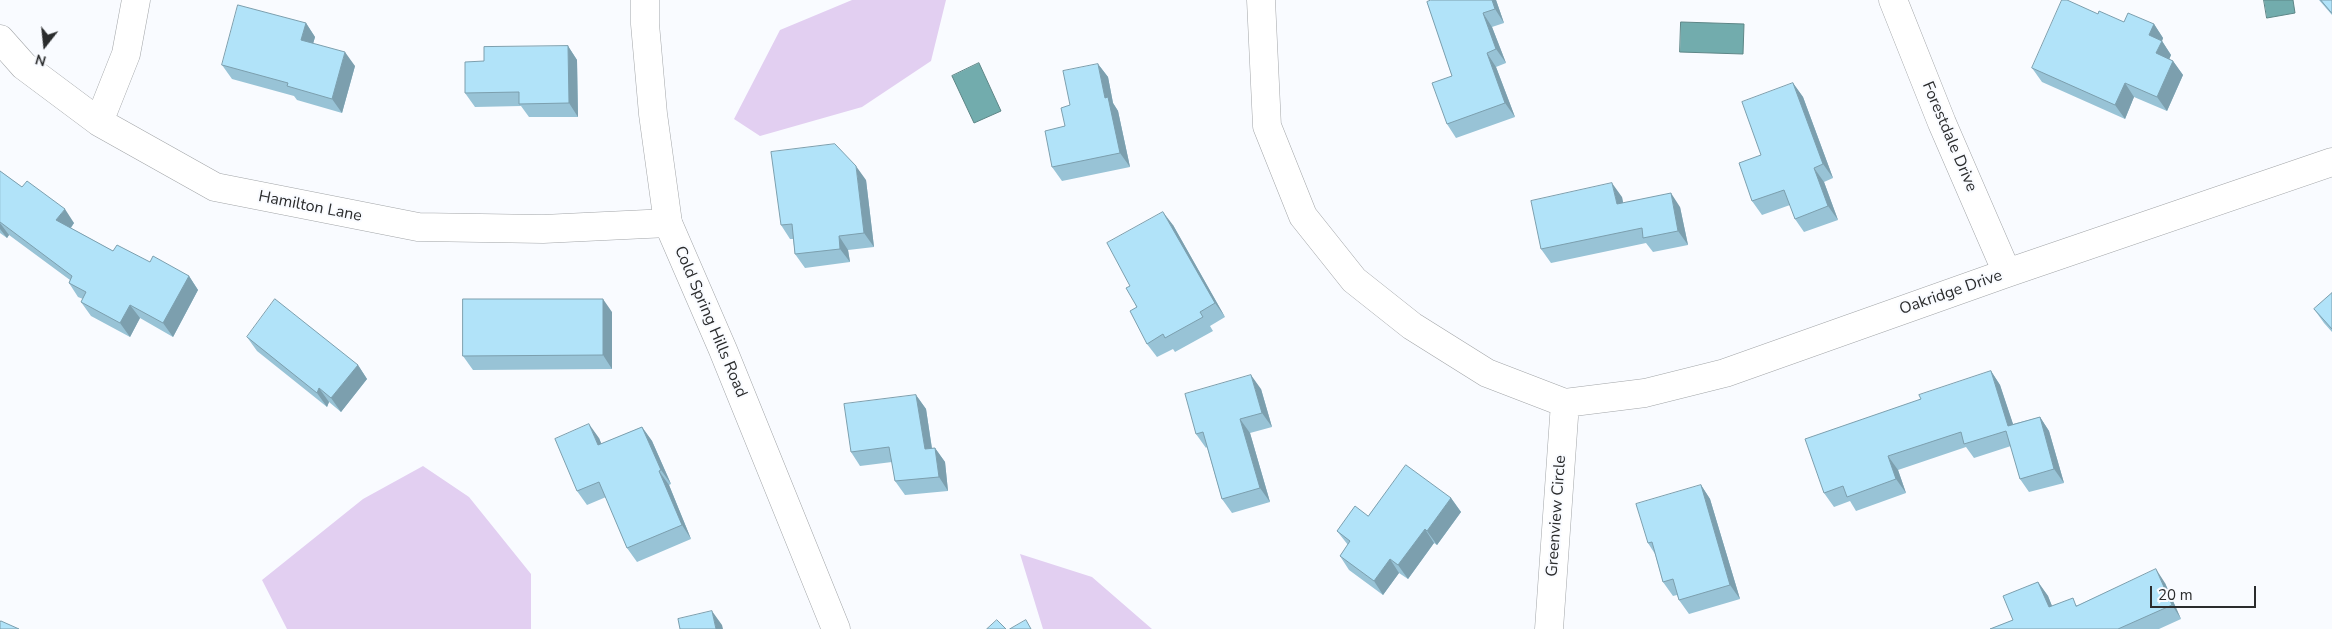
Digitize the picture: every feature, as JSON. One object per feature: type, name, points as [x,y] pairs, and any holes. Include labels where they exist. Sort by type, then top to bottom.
[{"type":"street","points":[[99,122],[126,54],[136,0]]},
{"type":"street","name":"Cold Spring Hills Road","points":[[645,0],[645,24],[653,114],[668,222],[723,350],[836,629]]},
{"type":"street","points":[[1261,0],[1267,126],[1303,216],[1354,280],[1412,326],[1487,373],[1565,403]]},
{"type":"street","name":"Forestdale Drive","points":[[1893,0],[1942,123],[2007,273]]},
{"type":"street","name":"Hamilton Lane","points":[[0,39],[24,66],[99,122],[215,187],[408,226],[542,228],[668,222]]},
{"type":"street","name":"Oakridge Drive","points":[[1565,403],[1645,393],[1725,372],[2332,162]]},
{"type":"street","name":"Greenview Circle","points":[[1549,629],[1565,403]]},
{"type":"shaded area","points":[[852,0],[946,0],[931,61],[862,107],[760,136],[734,119],[780,30]]},
{"type":"shaded area","points":[[423,466],[469,497],[531,574],[531,629],[287,629],[262,580],[363,499]]},
{"type":"shaded area","points":[[1020,554],[1092,577],[1152,629],[1043,629]]},
{"type":"water","points":[[2264,0],[2293,0],[2295,13],[2267,18]]},
{"type":"water","points":[[1681,22],[1744,24],[1743,54],[1680,52]]},
{"type":"water","points":[[979,63],[1001,111],[974,123],[952,76]]},
{"type":"building","points":[[1431,0],[1492,0],[1495,9],[1483,13],[1496,49],[1487,53],[1505,103],[1447,124],[1432,83],[1452,76],[1427,2]]},
{"type":"building","points":[[2062,0],[2067,0],[2098,14],[2099,11],[2124,22],[2128,13],[2154,24],[2149,35],[2162,41],[2156,53],[2173,61],[2157,97],[2125,83],[2115,105],[2032,68]]},
{"type":"building","points":[[2321,0],[2332,0],[2332,13]]},
{"type":"building","points":[[238,5],[306,23],[301,40],[345,52],[332,99],[287,86],[288,83],[222,65]]},
{"type":"building","points":[[568,46],[569,103],[519,104],[519,92],[465,93],[465,62],[484,61],[484,47]]},
{"type":"building","points":[[1098,64],[1105,98],[1108,97],[1120,153],[1052,167],[1045,131],[1065,126],[1061,108],[1070,105],[1063,71]]},
{"type":"building","points":[[1793,83],[1823,164],[1814,168],[1828,206],[1795,219],[1784,190],[1752,201],[1739,163],[1761,155],[1742,102]]},
{"type":"building","points":[[835,144],[856,166],[864,233],[839,236],[840,249],[795,254],[792,224],[781,225],[771,152]]},
{"type":"building","points":[[0,171],[22,187],[27,181],[65,209],[56,220],[113,251],[117,245],[150,262],[153,256],[189,276],[163,323],[130,305],[120,323],[81,302],[86,292],[69,283],[72,276],[0,222]]},
{"type":"building","points":[[1612,183],[1617,204],[1671,193],[1678,231],[1643,238],[1642,228],[1541,249],[1531,201]]},
{"type":"building","points":[[1163,212],[1215,303],[1200,312],[1203,317],[1165,338],[1163,334],[1147,344],[1130,311],[1137,307],[1126,288],[1130,286],[1107,243]]},
{"type":"building","points":[[2332,293],[2332,329],[2314,309]]},
{"type":"building","points":[[275,299],[358,365],[331,398],[319,388],[317,393],[247,337]]},
{"type":"building","points":[[463,299],[603,299],[603,355],[463,356]]},
{"type":"building","points":[[1991,371],[2008,426],[2040,417],[2054,469],[2020,479],[2006,431],[1964,444],[1961,432],[1888,456],[1896,479],[1847,497],[1843,486],[1824,493],[1805,439],[1921,399],[1919,395]]},
{"type":"building","points":[[1251,375],[1262,413],[1240,419],[1260,488],[1222,499],[1203,432],[1196,434],[1185,394]]},
{"type":"building","points":[[916,395],[925,449],[935,448],[939,477],[895,481],[889,447],[851,452],[844,404]]},
{"type":"building","points":[[589,424],[598,445],[642,427],[682,525],[627,548],[599,482],[577,491],[555,439]]},
{"type":"building","points":[[1406,465],[1451,498],[1427,531],[1425,529],[1398,565],[1390,559],[1374,581],[1340,556],[1350,541],[1337,531],[1355,506],[1368,516]]},
{"type":"building","points":[[1701,485],[1730,585],[1679,600],[1673,579],[1663,582],[1652,542],[1648,543],[1636,504]]},
{"type":"building","points":[[2156,569],[2172,605],[2118,629],[1990,629],[2013,620],[2003,596],[2038,582],[2049,607],[2073,598],[2076,606]]},
{"type":"building","points":[[712,611],[716,629],[680,629],[678,619]]},
{"type":"building","points":[[997,620],[1006,629],[987,629]]},
{"type":"building","points":[[1026,620],[1031,629],[1010,629]]},
{"type":"building","points":[[1,621],[19,629],[0,629]]}]
